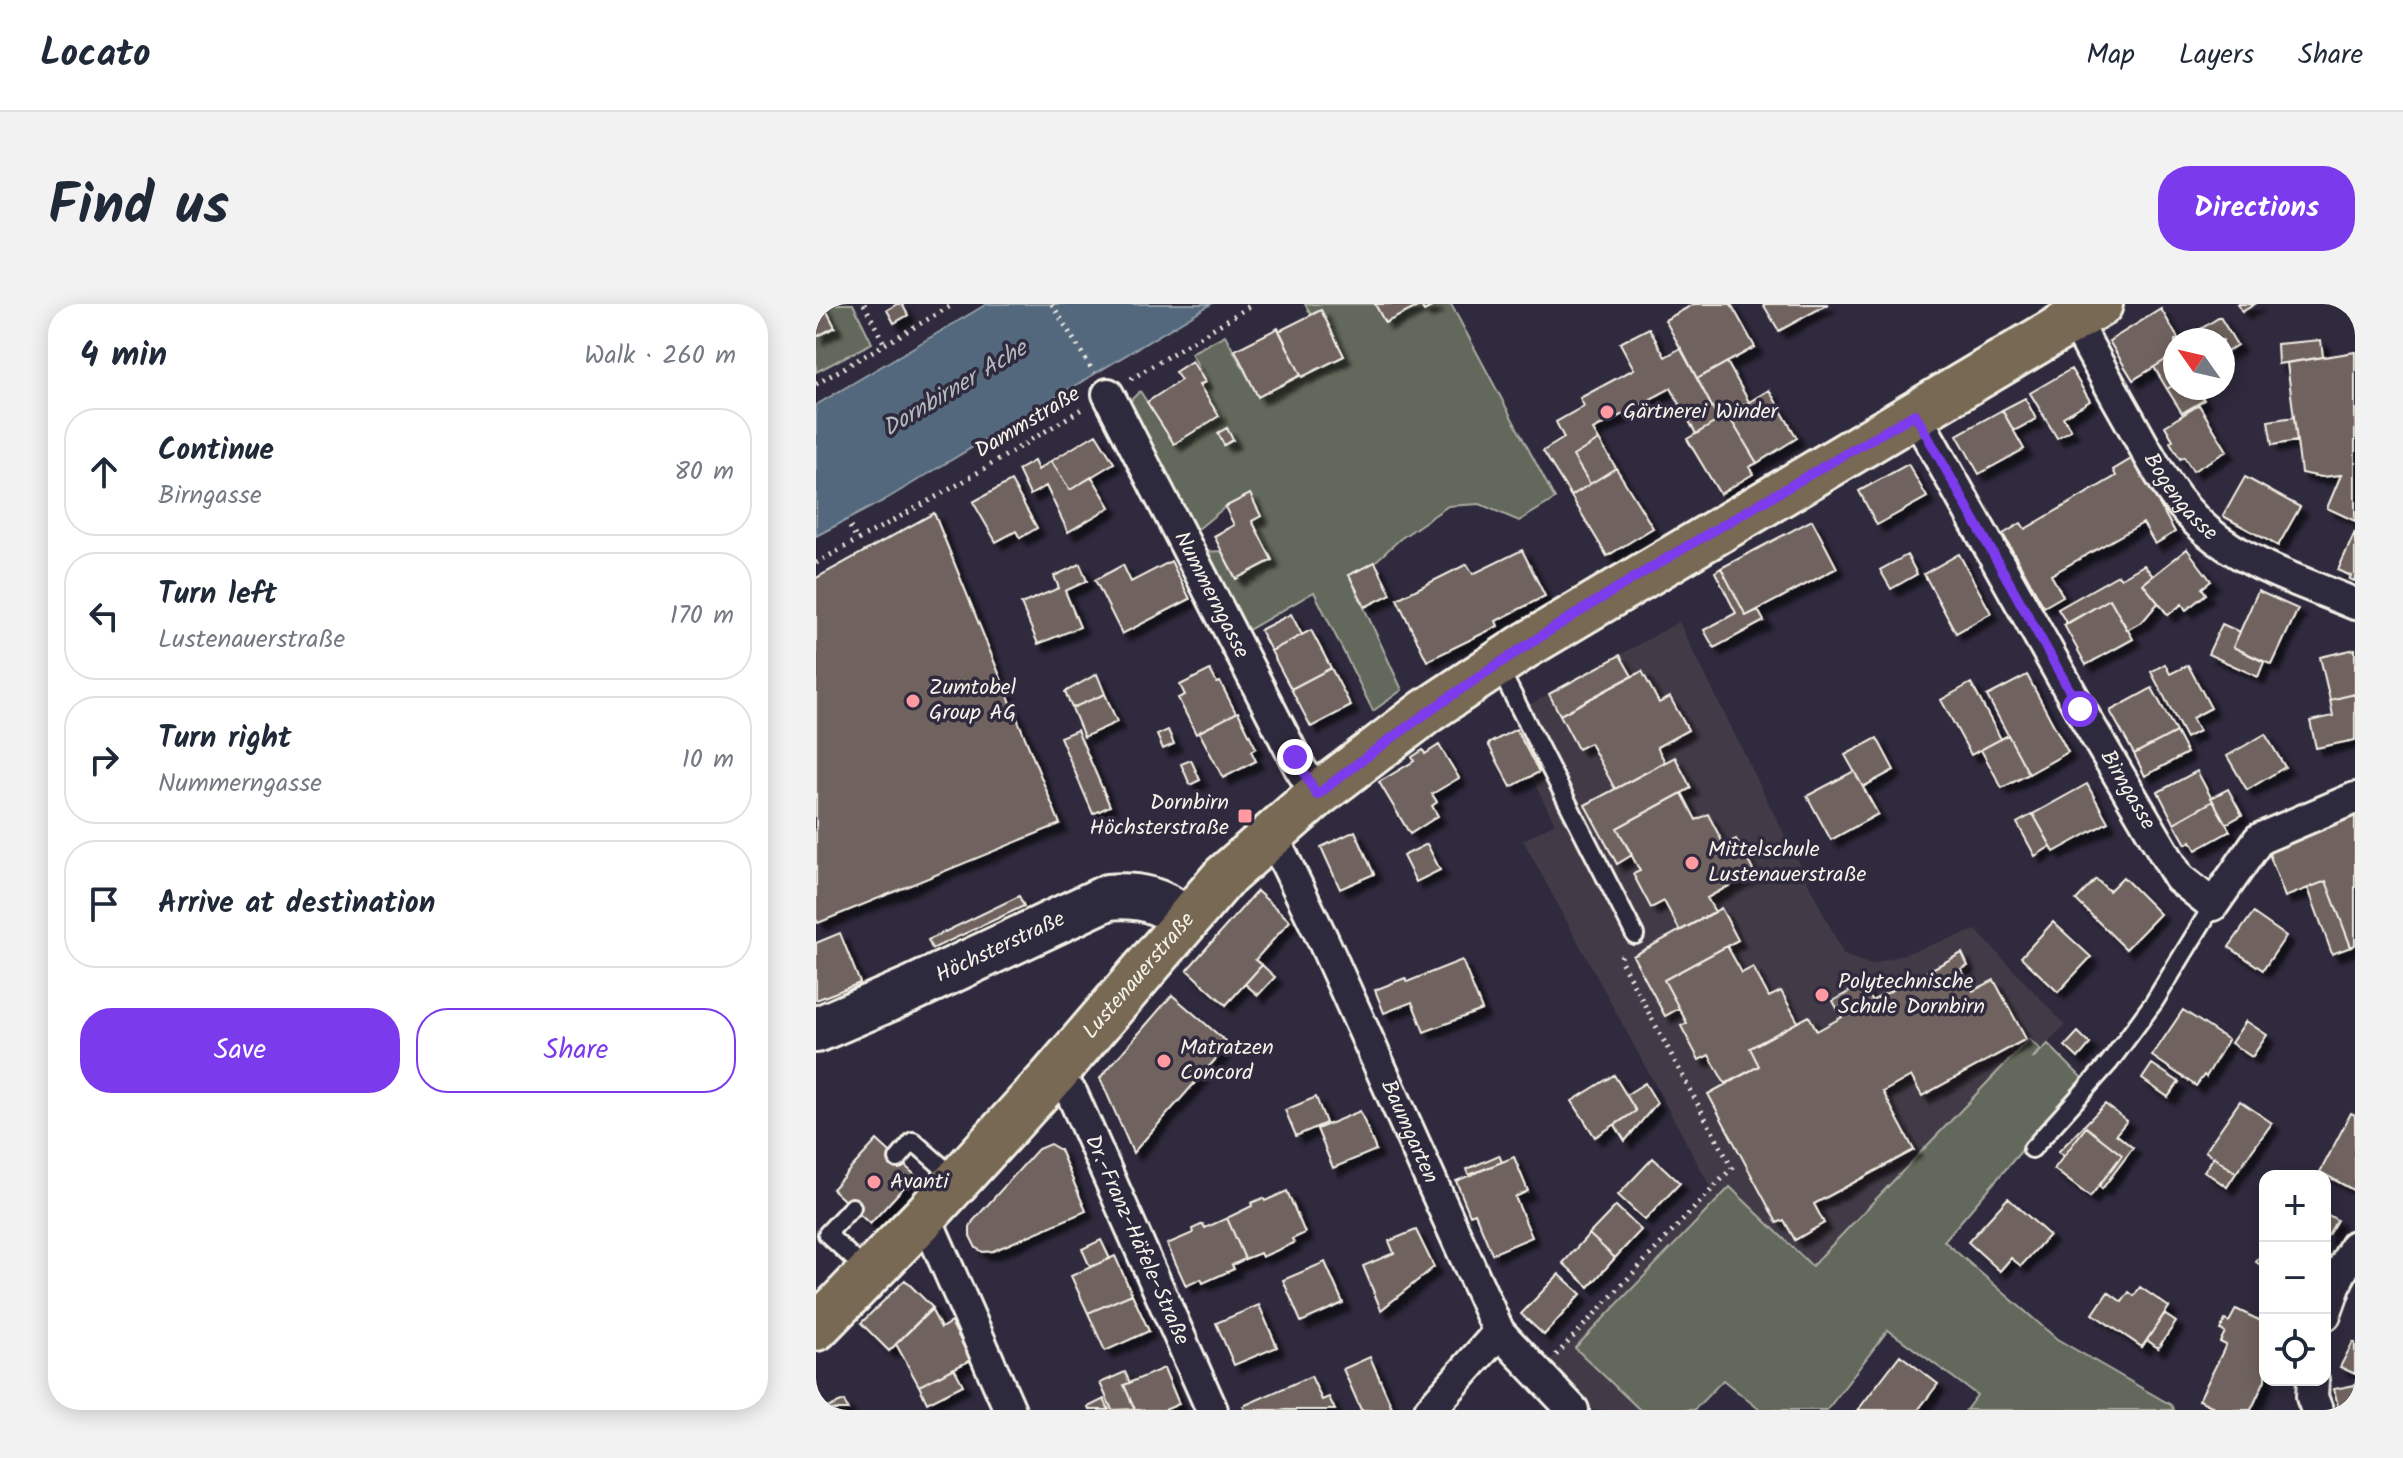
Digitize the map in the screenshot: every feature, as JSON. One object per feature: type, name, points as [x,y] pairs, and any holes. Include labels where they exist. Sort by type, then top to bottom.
[{"type":"main road","name":"Lustenauerstraße","points":[[816,1328],[925,1216],[1053,1076],[1224,877],[1317,795],[1416,719],[1568,619],[2087,312]]},
{"type":"main road","name":"Höchsterstraße","points":[[816,1030],[1108,897],[1129,895],[1158,901],[1185,919]]},
{"type":"street","name":"Bogengasse","points":[[2087,312],[2160,475],[2189,513],[2208,532],[2240,552],[2355,604]]},
{"type":"street","name":"Nummerngasse","points":[[1103,387],[1300,768],[1317,795]]},
{"type":"street","name":"Birngasse","points":[[1915,414],[2080,709],[2179,878],[2213,905]]},
{"type":"street","points":[[2213,905],[2259,839],[2355,798]]},
{"type":"street","name":"Baumgarten","points":[[1270,835],[1323,940],[1499,1332],[1573,1410]]},
{"type":"street","name":"Dr.-Franz-Häfele-Straße","points":[[1053,1076],[1072,1094],[1212,1410]]},
{"type":"street","points":[[925,1216],[1010,1410]]},
{"type":"street","points":[[2325,1314],[2338,1278],[2355,1246]]},
{"type":"street","points":[[1430,1410],[1499,1332]]},
{"type":"street","points":[[2313,1386],[2312,1397],[2317,1410]]},
{"type":"lane","points":[[1497,664],[1635,935]]},
{"type":"lane","points":[[2032,1149],[2109,1063],[2154,1002],[2213,905]]},
{"type":"lane","points":[[898,1159],[913,1141],[958,1180]]},
{"type":"lane","points":[[852,1207],[827,1234],[869,1273]]},
{"type":"path","points":[[864,304],[885,345]]},
{"type":"path","points":[[816,384],[954,304]]},
{"type":"path","points":[[1052,304],[1103,387]]},
{"type":"path","name":"Dammstraße","points":[[816,563],[959,484],[1103,387],[1253,304]]},
{"type":"path","points":[[850,527],[858,541]]},
{"type":"path","points":[[1538,1373],[1732,1168],[1620,959],[1635,935]]},
{"type":"shaded area","name":"Polytechnische Schule Dornbirn","points":[[1679,622],[1844,955],[1871,965],[1976,930],[2065,1025],[1694,1410],[1573,1410],[1538,1373],[1712,1190],[1523,840],[1555,823],[1531,777],[1539,772],[1511,715]]},
{"type":"green space","points":[[823,304],[853,304],[872,343],[816,372],[816,337],[835,327]]},
{"type":"green space","points":[[1305,304],[1375,304],[1385,323],[1421,305],[1424,311],[1437,304],[1451,304],[1555,499],[1519,521],[1480,504],[1448,506],[1400,539],[1375,562],[1349,575],[1402,690],[1373,711],[1314,592],[1245,632],[1204,552],[1221,551],[1236,579],[1272,561],[1252,521],[1261,516],[1249,495],[1225,507],[1192,534],[1130,407],[1131,400],[1140,391],[1174,444],[1219,416],[1199,385],[1206,381],[1191,353],[1225,335],[1258,396],[1344,356],[1321,310],[1311,314]]},
{"type":"green space","points":[[2029,1039],[2040,1049],[2032,1059],[2048,1044],[2083,1079],[1944,1241],[2057,1339],[2171,1405],[2174,1410],[1966,1410],[1977,1395],[1888,1330],[1827,1410],[1760,1410],[1723,1380],[1694,1410],[1640,1410],[1575,1348],[1730,1187],[1812,1266]]},
{"type":"water","name":"Dornbirner Ache","points":[[987,304],[1211,304],[883,501],[816,536],[816,405]]},
{"type":"building","points":[[816,304],[823,304],[835,327],[816,337]]},
{"type":"building","points":[[902,304],[908,315],[894,323],[887,310]]},
{"type":"building","points":[[1375,304],[1437,304],[1424,311],[1421,305],[1385,323]]},
{"type":"building","points":[[1694,304],[1731,304],[1755,347],[1697,379],[1665,320]]},
{"type":"building","points":[[1763,304],[1828,304],[1779,331]]},
{"type":"building","points":[[2238,304],[2255,304],[2242,312]]},
{"type":"building","points":[[2161,309],[2172,328],[2163,328],[2163,361],[2133,380],[2109,341]]},
{"type":"building","points":[[1321,310],[1344,356],[1302,377],[1279,331]]},
{"type":"building","points":[[2220,317],[2227,328],[2202,328]]},
{"type":"building","points":[[1278,328],[1301,375],[1258,397],[1235,350]]},
{"type":"building","points":[[1649,328],[1665,357],[1681,348],[1719,420],[1696,434],[1671,388],[1593,430],[1599,440],[1573,456],[1590,484],[1571,496],[1543,451],[1564,438],[1556,422],[1584,406],[1580,398],[1634,369],[1620,343]]},
{"type":"building","points":[[2321,340],[2323,357],[2278,364],[2277,344]]},
{"type":"building","points":[[2355,352],[2355,521],[2327,508],[2341,475],[2322,477],[2301,473],[2287,363]]},
{"type":"building","points":[[1192,361],[1205,382],[1199,385],[1219,416],[1174,444],[1147,402],[1181,380],[1175,372]]},
{"type":"building","points":[[2163,361],[2163,382],[2154,367]]},
{"type":"building","points":[[1727,362],[1749,402],[1719,420],[1697,379]]},
{"type":"building","points":[[2071,369],[2090,401],[2063,417],[2071,430],[2057,438],[2030,393]]},
{"type":"building","points":[[1769,390],[1797,438],[1757,463],[1728,415]]},
{"type":"building","points":[[2025,398],[2036,419],[2014,431],[2002,410]]},
{"type":"building","points":[[2174,400],[2204,400],[2182,413]]},
{"type":"building","points":[[2199,405],[2227,451],[2193,471],[2184,457],[2180,459],[2165,426]]},
{"type":"building","points":[[2002,410],[2024,449],[1979,474],[1957,435]]},
{"type":"building","points":[[1728,415],[1757,463],[1749,467],[1753,474],[1720,494],[1687,439]]},
{"type":"building","points":[[2294,417],[2297,441],[2272,445],[2268,421]]},
{"type":"building","points":[[1227,428],[1233,440],[1224,445],[1218,433]]},
{"type":"building","points":[[1096,434],[1114,463],[1070,490],[1051,461]]},
{"type":"building","points":[[1599,440],[1616,468],[1590,484],[1573,456]]},
{"type":"building","points":[[2133,458],[2175,532],[2155,544],[2143,523],[2051,575],[2063,596],[2044,607],[2003,534],[2021,523],[2025,529],[2116,476],[2113,470]]},
{"type":"building","points":[[1034,461],[1038,470],[1051,461],[1070,490],[1092,477],[1110,507],[1068,532],[1046,486],[1030,495],[1018,470]]},
{"type":"building","points":[[1908,464],[1927,497],[1877,525],[1859,491]]},
{"type":"building","points":[[1616,468],[1653,528],[1607,556],[1571,496]]},
{"type":"building","points":[[2245,477],[2300,507],[2278,546],[2223,516]]},
{"type":"building","points":[[1011,481],[1037,528],[1020,538],[1016,531],[996,542],[973,502]]},
{"type":"building","points":[[1250,494],[1261,516],[1252,521],[1272,560],[1236,579],[1214,536],[1234,525],[1225,507]]},
{"type":"building","name":"Zumtobel Group AG","points":[[934,513],[1060,824],[818,923],[816,578]]},
{"type":"building","points":[[1812,520],[1837,568],[1746,616],[1721,568]]},
{"type":"building","points":[[2355,532],[2355,581],[2338,570]]},
{"type":"building","points":[[2187,549],[2211,581],[2202,588],[2206,594],[2186,610],[2182,604],[2168,615],[2143,584]]},
{"type":"building","points":[[1522,550],[1545,596],[1496,621],[1498,626],[1427,661],[1397,599],[1467,564],[1473,574]]},
{"type":"building","points":[[1959,554],[1991,613],[1956,633],[1924,574]]},
{"type":"building","points":[[1907,555],[1917,574],[1891,589],[1880,570]]},
{"type":"building","points":[[1171,561],[1190,599],[1122,634],[1095,580],[1123,565],[1131,582]]},
{"type":"building","points":[[1375,562],[1391,594],[1365,607],[1349,575]]},
{"type":"building","points":[[1080,564],[1087,581],[1065,591],[1080,627],[1038,644],[1021,604],[1059,588],[1054,576]]},
{"type":"building","points":[[2144,565],[2153,576],[2143,584],[2158,603],[2143,621],[2127,630],[2110,599],[2067,624],[2058,609],[2118,575],[2121,578]]},
{"type":"building","points":[[1721,568],[1746,616],[1758,610],[1764,621],[1714,648],[1704,630],[1736,613],[1715,572]]},
{"type":"building","points":[[2258,591],[2298,609],[2272,665],[2233,647]]},
{"type":"building","points":[[2110,599],[2133,639],[2086,665],[2064,625]]},
{"type":"building","points":[[1291,614],[1302,635],[1271,651],[1260,630]]},
{"type":"building","points":[[2222,624],[2240,632],[2233,647],[2264,662],[2258,677],[2208,654]]},
{"type":"building","points":[[1311,630],[1331,668],[1291,689],[1271,651]]},
{"type":"building","points":[[2355,649],[2355,694],[2330,700],[2320,657]]},
{"type":"building","points":[[1620,655],[1632,676],[1560,715],[1549,694]]},
{"type":"building","points":[[2165,664],[2170,674],[2188,665],[2211,708],[2192,718],[2199,731],[2186,738],[2151,672]]},
{"type":"building","points":[[1331,668],[1351,706],[1311,727],[1291,689]]},
{"type":"building","points":[[1210,670],[1236,713],[1196,734],[1178,698],[1185,695],[1180,685]]},
{"type":"building","points":[[1642,671],[1659,703],[1670,697],[1688,730],[1657,747],[1665,762],[1615,789],[1590,743],[1578,749],[1560,715]]},
{"type":"building","points":[[1097,674],[1105,694],[1072,708],[1065,692]]},
{"type":"building","points":[[2027,675],[2068,752],[2029,774],[1987,696]]},
{"type":"building","points":[[1971,683],[2001,739],[1971,755],[1941,700]]},
{"type":"building","points":[[2152,688],[2176,732],[2134,754],[2110,711]]},
{"type":"building","points":[[1105,694],[1117,722],[1084,737],[1072,708]]},
{"type":"building","points":[[2355,694],[2355,740],[2316,748],[2310,721],[2333,716],[2330,700]]},
{"type":"building","points":[[1238,712],[1256,748],[1251,751],[1256,761],[1223,778],[1199,732]]},
{"type":"building","points":[[1516,729],[1539,772],[1511,787],[1488,744]]},
{"type":"building","points":[[1077,730],[1110,806],[1093,814],[1060,737]]},
{"type":"building","points":[[1168,730],[1174,744],[1163,749],[1157,735]]},
{"type":"building","points":[[2176,732],[2187,753],[2145,776],[2134,754]]},
{"type":"building","points":[[2265,734],[2285,767],[2247,790],[2227,756]]},
{"type":"building","points":[[2008,735],[2029,774],[2002,788],[1981,750]]},
{"type":"building","points":[[1877,738],[1894,770],[1863,787],[1845,755]]},
{"type":"building","points":[[1439,745],[1459,778],[1432,794],[1437,802],[1432,806],[1438,816],[1410,834],[1379,782],[1414,761],[1412,757],[1423,750],[1425,754]]},
{"type":"building","points":[[1675,757],[1691,788],[1617,828],[1632,855],[1617,864],[1585,805]]},
{"type":"building","points":[[1191,760],[1200,780],[1190,785],[1181,764]]},
{"type":"building","points":[[1854,771],[1878,814],[1831,840],[1807,796]]},
{"type":"building","points":[[2197,771],[2213,801],[2174,823],[2158,792]]},
{"type":"building","points":[[2087,784],[2108,822],[2054,852],[2033,814]]},
{"type":"building","points":[[2228,789],[2242,815],[2226,824],[2211,798]]},
{"type":"building","name":"Mittelschule Lustenauerstraße","points":[[1682,793],[1696,820],[1708,814],[1724,845],[1736,839],[1754,872],[1707,898],[1715,912],[1680,931],[1664,901],[1651,908],[1633,874],[1640,871],[1617,828]]},
{"type":"building","points":[[2213,801],[2230,831],[2196,850],[2191,841],[2186,844],[2174,823]]},
{"type":"building","points":[[2033,814],[2051,846],[2035,856],[2017,823]]},
{"type":"building","points":[[2355,815],[2355,945],[2351,947],[2326,881],[2285,897],[2267,848]]},
{"type":"building","points":[[1355,831],[1374,874],[1340,889],[1321,847]]},
{"type":"building","points":[[1427,844],[1440,870],[1416,882],[1403,856]]},
{"type":"building","points":[[2123,877],[2160,914],[2126,949],[2076,900],[2096,879],[2109,891]]},
{"type":"building","points":[[2326,881],[2351,947],[2332,954],[2308,888]]},
{"type":"building","points":[[1257,891],[1290,921],[1255,960],[1262,965],[1226,1005],[1187,970]]},
{"type":"building","points":[[1019,896],[1024,906],[932,949],[928,940]]},
{"type":"building","points":[[1721,908],[1738,940],[1664,980],[1679,1008],[1665,1016],[1633,956]]},
{"type":"building","points":[[2253,913],[2286,936],[2263,970],[2229,947]]},
{"type":"building","points":[[2053,922],[2091,957],[2058,992],[2021,957]]},
{"type":"building","points":[[840,933],[860,983],[816,1000],[816,943]]},
{"type":"building","points":[[1727,946],[1742,973],[1753,967],[1769,997],[1781,991],[1798,1022],[1750,1048],[1759,1066],[1725,1084],[1709,1055],[1699,1060],[1681,1026],[1687,1023],[1664,980]]},
{"type":"building","points":[[1962,953],[1968,966],[1961,969],[1973,991],[1994,980],[2026,1039],[1922,1096],[1911,1076],[1883,1092],[1914,1150],[1814,1204],[1824,1223],[1795,1240],[1784,1220],[1777,1223],[1708,1094],[1759,1066],[1750,1048],[1809,1016],[1817,1031],[1842,1017],[1833,1001],[1863,984],[1872,1001]]},
{"type":"building","points":[[1462,960],[1482,1010],[1424,1032],[1412,1002],[1384,1013],[1375,990],[1405,978],[1407,982]]},
{"type":"building","points":[[1262,965],[1275,977],[1258,995],[1245,984]]},
{"type":"building","name":"Matratzen Concord","points":[[1172,995],[1229,1044],[1133,1153],[1100,1078]]},
{"type":"building","points":[[2183,1010],[2228,1040],[2206,1077],[2204,1075],[2196,1086],[2152,1056]]},
{"type":"building","points":[[2246,1021],[2267,1035],[2252,1057],[2231,1043]]},
{"type":"building","points":[[2078,1032],[2090,1044],[2078,1058],[2065,1046]]},
{"type":"building","points":[[2152,1064],[2179,1082],[2168,1097],[2142,1079]]},
{"type":"building","points":[[1614,1075],[1636,1111],[1595,1137],[1572,1101]]},
{"type":"building","points":[[1645,1083],[1657,1103],[1625,1141],[1615,1125],[1636,1111],[1626,1095]]},
{"type":"building","points":[[1316,1097],[1326,1123],[1296,1136],[1285,1110]]},
{"type":"building","points":[[2240,1101],[2272,1123],[2236,1173],[2205,1151]]},
{"type":"building","points":[[2105,1104],[2127,1121],[2116,1134],[2133,1148],[2102,1189],[2099,1186],[2122,1155],[2086,1127],[2064,1156],[2058,1152]]},
{"type":"building","points":[[1360,1111],[1376,1150],[1333,1168],[1317,1129]]},
{"type":"building","points":[[2351,1113],[2355,1115],[2355,1191],[2331,1178],[2331,1170],[2321,1170]]},
{"type":"building","points":[[2086,1127],[2122,1155],[2090,1197],[2054,1169]]},
{"type":"building","name":"Avanti","points":[[877,1140],[915,1175],[870,1224],[832,1189]]},
{"type":"building","points":[[1050,1144],[1060,1150],[1086,1211],[993,1251],[983,1252],[976,1248],[970,1236],[973,1221],[1038,1149]]},
{"type":"building","points":[[1499,1155],[1502,1162],[1469,1175],[1467,1169]]},
{"type":"building","points":[[1514,1157],[1528,1191],[1515,1197],[1532,1237],[1492,1254],[1475,1213],[1470,1215],[1456,1181]]},
{"type":"building","points":[[2214,1157],[2236,1173],[2227,1187],[2204,1171]]},
{"type":"building","points":[[1653,1158],[1680,1183],[1645,1220],[1618,1195]]},
{"type":"building","points":[[1287,1191],[1305,1233],[1292,1239],[1294,1243],[1262,1257],[1260,1253],[1245,1259],[1227,1218],[1252,1206],[1251,1203],[1263,1198],[1265,1201]]},
{"type":"building","points":[[2008,1198],[2049,1235],[2021,1266],[2011,1258],[2000,1271],[1968,1242]]},
{"type":"building","points":[[1616,1206],[1641,1230],[1615,1258],[1589,1234]]},
{"type":"building","points":[[2331,1216],[2337,1220],[2331,1230]]},
{"type":"building","points":[[1227,1218],[1245,1259],[1232,1265],[1234,1269],[1203,1283],[1201,1279],[1186,1286],[1167,1244],[1193,1233],[1192,1229],[1203,1224],[1205,1228]]},
{"type":"building","points":[[1416,1230],[1434,1267],[1381,1310],[1363,1266],[1394,1253],[1389,1241]]},
{"type":"building","points":[[1589,1234],[1615,1258],[1589,1287],[1563,1263]]},
{"type":"building","points":[[1101,1240],[1110,1259],[1090,1267],[1082,1249]]},
{"type":"building","points":[[1115,1256],[1132,1294],[1088,1313],[1071,1276]]},
{"type":"building","points":[[1325,1262],[1343,1303],[1301,1322],[1283,1280]]},
{"type":"building","points":[[1559,1274],[1581,1294],[1544,1335],[1521,1314]]},
{"type":"building","points":[[905,1280],[933,1308],[889,1351],[861,1323]]},
{"type":"building","points":[[2140,1287],[2169,1307],[2142,1347],[2093,1314],[2108,1292],[2122,1302],[2129,1292],[2134,1296]]},
{"type":"building","points":[[1132,1294],[1149,1331],[1105,1351],[1088,1313]]},
{"type":"building","points":[[1259,1305],[1277,1347],[1234,1365],[1216,1323]]},
{"type":"building","points":[[931,1309],[941,1328],[951,1322],[971,1360],[919,1386],[896,1344]]},
{"type":"building","points":[[2236,1309],[2259,1320],[2259,1386],[2262,1386],[2251,1410],[2220,1410],[2199,1400],[2226,1345],[2220,1342],[2225,1332],[2220,1330],[2225,1320],[2229,1322]]},
{"type":"building","points":[[2164,1314],[2176,1322],[2158,1348],[2147,1340]]},
{"type":"building","points":[[2355,1343],[2355,1374],[2340,1367]]},
{"type":"building","points":[[1900,1355],[1938,1384],[1918,1410],[1858,1410]]},
{"type":"building","points":[[1370,1357],[1392,1407],[1386,1410],[1361,1410],[1343,1369]]},
{"type":"building","points":[[954,1368],[963,1385],[927,1403],[919,1386]]},
{"type":"building","points":[[1164,1368],[1179,1404],[1165,1410],[1135,1410],[1124,1385]]},
{"type":"building","points":[[1125,1372],[1130,1383],[1124,1385],[1135,1409],[1112,1410],[1100,1383]]},
{"type":"building","points":[[1311,1376],[1322,1400],[1329,1397],[1335,1410],[1245,1410],[1243,1406]]},
{"type":"building","points":[[2355,1385],[2355,1410],[2339,1410],[2334,1389]]},
{"type":"building","points":[[1104,1399],[1109,1410],[1089,1410],[1088,1407]]},
{"type":"building","points":[[844,1401],[848,1410],[823,1410],[834,1405]]},
{"type":"place","name":"Gärtnerei Winder","points":[[1607,412]]},
{"type":"place","name":"Zumtobel Group AG","points":[[913,701]]},
{"type":"place","name":"Dornbirn Höchsterstraße","points":[[1245,816]]},
{"type":"place","name":"Mittelschule Lustenauerstraße","points":[[1692,863]]},
{"type":"place","name":"Polytechnische Schule Dornbirn","points":[[1822,995]]},
{"type":"place","name":"Matratzen Concord","points":[[1164,1061]]},
{"type":"place","name":"Avanti","points":[[874,1182]]},
{"type":"route","points":[[1295,757],[1317,795],[1381,744],[1511,655],[1915,414],[2080,709]]}]
